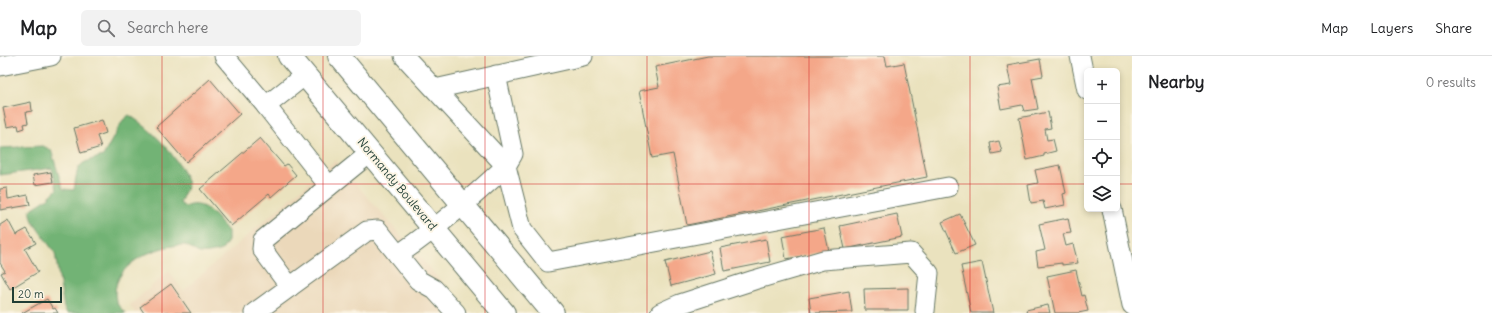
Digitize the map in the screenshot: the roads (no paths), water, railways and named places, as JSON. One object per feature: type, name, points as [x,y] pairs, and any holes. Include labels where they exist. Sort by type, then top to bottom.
[{"type":"main road","name":"Normandy Boulevard","points":[[289,56],[504,313]]},
{"type":"main road","points":[[338,56],[553,313]]},
{"type":"street","points":[[0,66],[51,56]]},
{"type":"street","points":[[224,56],[266,106],[329,186]]},
{"type":"street","points":[[404,56],[506,166],[522,229],[548,262],[948,188]]},
{"type":"street","points":[[435,89],[496,75],[516,63],[583,56]]},
{"type":"street","points":[[1080,56],[1084,75]]},
{"type":"street","points":[[266,106],[305,75]]},
{"type":"street","points":[[398,255],[435,230],[464,206],[506,166],[513,154],[496,75]]},
{"type":"street","points":[[290,287],[262,248],[263,240],[370,153]]},
{"type":"street","points":[[1113,212],[1132,305]]},
{"type":"street","points":[[254,313],[367,231],[378,230],[418,280],[434,289],[456,313]]},
{"type":"street","points":[[660,313],[680,304],[823,260],[911,253],[928,273],[925,311]]}]
